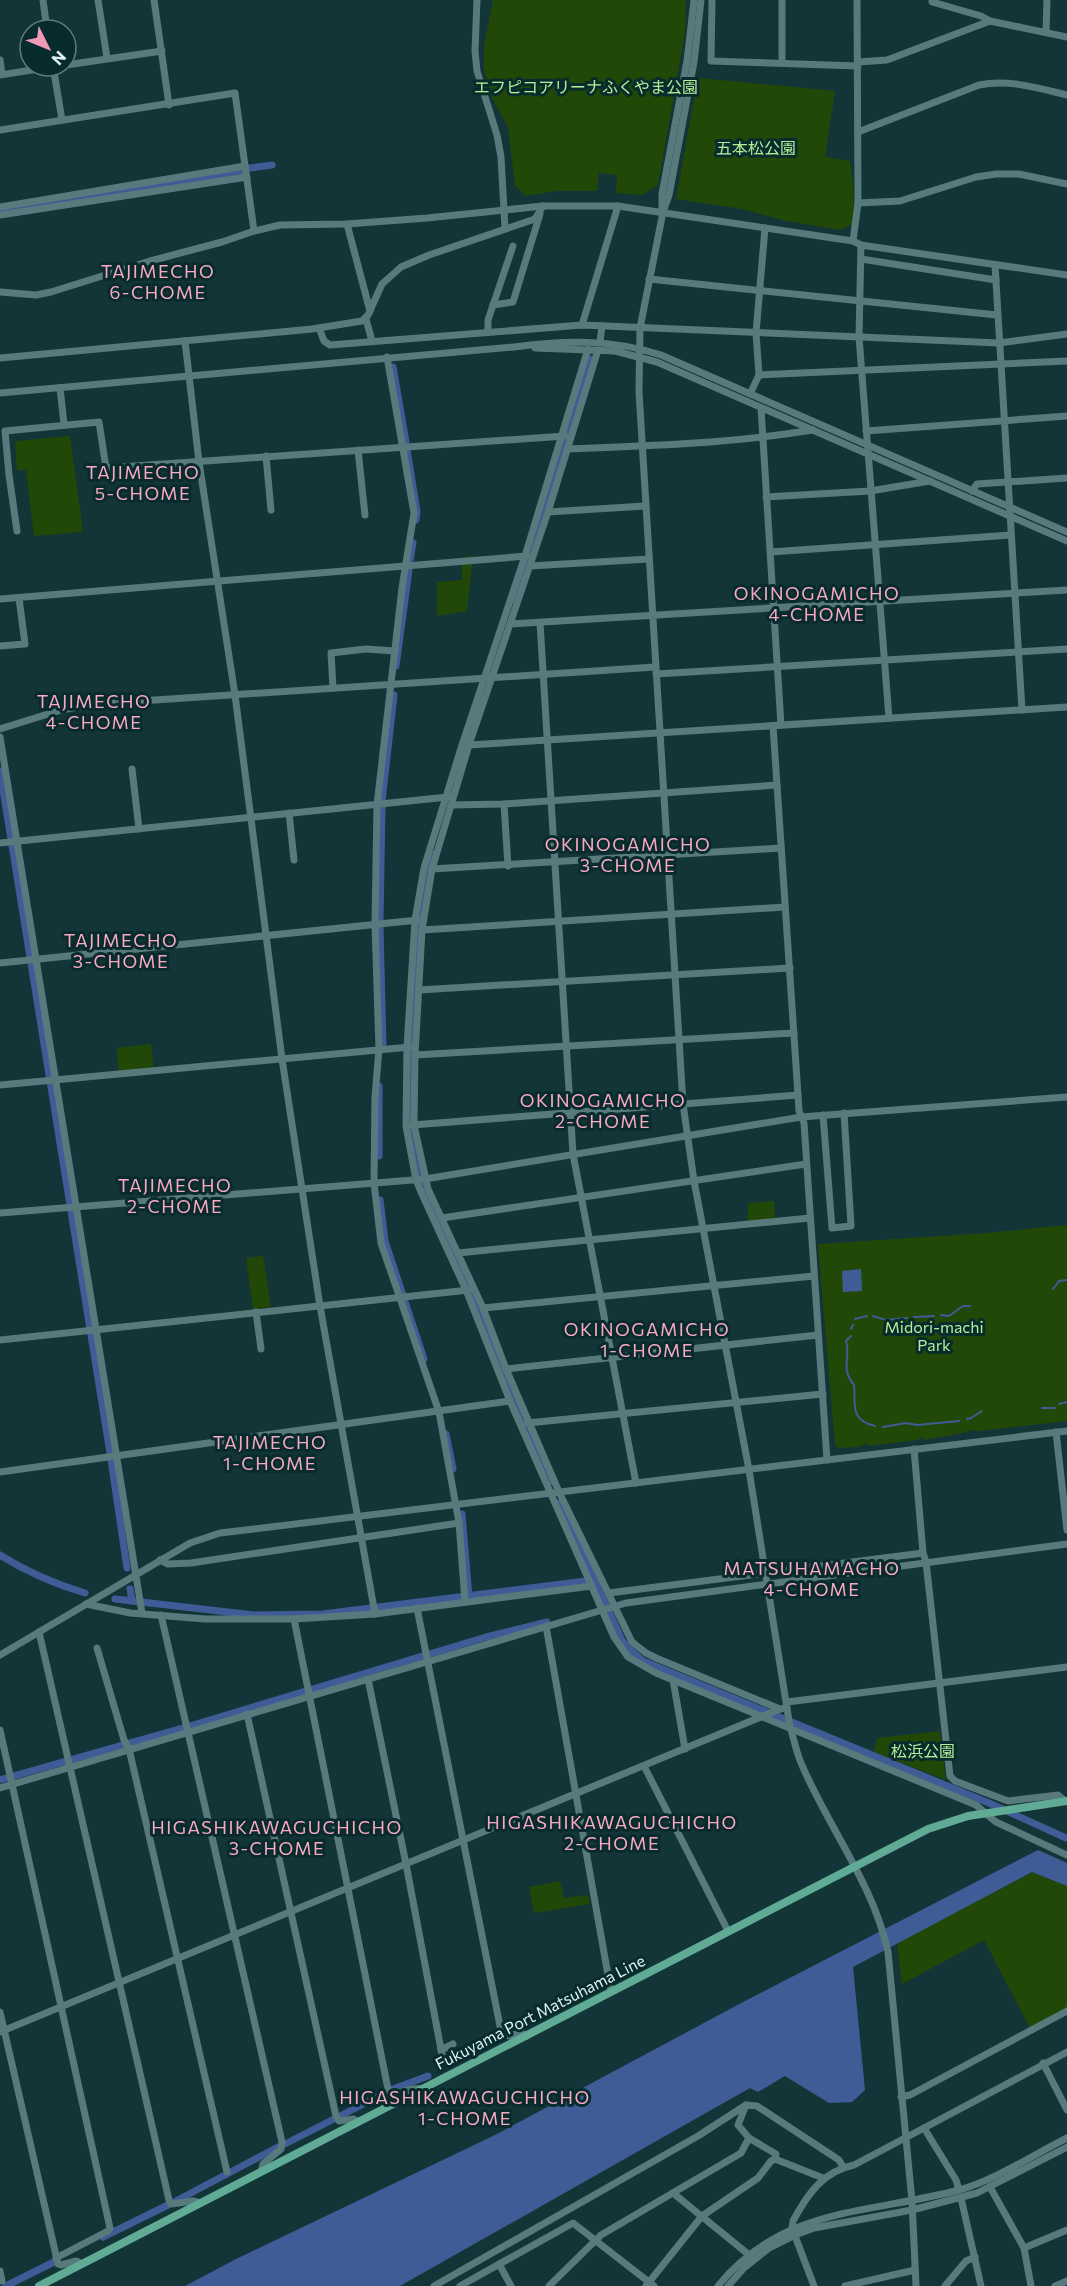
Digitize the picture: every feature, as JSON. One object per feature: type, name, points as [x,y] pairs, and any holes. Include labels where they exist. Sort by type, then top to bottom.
[{"type":"main road","name":"Fukuyama Port Matsuhama Line","points":[[39,2286],[928,1829],[968,1816],[1066,1801]]},
{"type":"street","points":[[43,0],[45,18]]},
{"type":"street","points":[[98,0],[107,58]]},
{"type":"street","points":[[154,0],[169,105]]},
{"type":"street","points":[[477,0],[475,51],[477,71],[497,135],[505,228]]},
{"type":"street","points":[[663,212],[662,194],[687,61],[693,0]]},
{"type":"street","points":[[701,0],[694,62],[669,195],[663,212],[640,328],[639,392],[645,506],[683,1104],[694,1181],[750,1470],[784,1706],[801,1762],[882,1924],[888,1952],[912,2200],[916,2286]]},
{"type":"street","points":[[712,0],[711,61],[858,64],[887,60],[990,21]]},
{"type":"street","points":[[782,0],[782,63]]},
{"type":"street","points":[[853,241],[858,202],[857,0]]},
{"type":"street","points":[[932,0],[932,2],[981,16],[990,21],[1067,37]]},
{"type":"street","points":[[1046,32],[1047,0]]},
{"type":"street","points":[[78,63],[162,51]]},
{"type":"street","points":[[0,60],[1,75],[18,72]]},
{"type":"street","points":[[56,78],[62,120]]},
{"type":"street","points":[[858,132],[992,82],[1017,84],[1067,95]]},
{"type":"street","points":[[0,130],[235,93],[254,231]]},
{"type":"street","points":[[0,207],[245,166]]},
{"type":"street","points":[[858,202],[900,201],[976,177],[996,174],[1019,174],[1067,184]]},
{"type":"street","points":[[0,215],[247,177]]},
{"type":"street","points":[[0,358],[350,324],[368,315],[382,284],[401,267],[429,255],[535,219],[543,206]]},
{"type":"street","points":[[493,305],[513,302],[543,206]]},
{"type":"street","points":[[0,292],[36,295],[51,292],[254,231],[300,224],[347,224],[543,206],[618,206],[663,212],[1066,277]]},
{"type":"street","points":[[582,325],[618,206]]},
{"type":"street","points":[[347,224],[372,341]]},
{"type":"street","points":[[750,394],[759,375],[756,333],[765,228]]},
{"type":"street","points":[[861,245],[859,300],[861,370],[889,718]]},
{"type":"street","points":[[488,332],[488,320],[513,246]]},
{"type":"street","points":[[861,259],[996,280]]},
{"type":"street","points":[[995,265],[1022,710]]},
{"type":"street","points":[[649,279],[997,315]]},
{"type":"street","points":[[319,328],[324,341],[330,345],[582,325],[999,343],[1067,333]]},
{"type":"street","points":[[602,326],[599,346],[567,435],[529,556],[530,566],[488,678],[424,868],[411,1046],[410,1125],[420,1179],[470,1290],[483,1308],[550,1493],[590,1581],[632,1642],[646,1653],[784,1706]]},
{"type":"street","points":[[185,341],[199,462],[235,695],[282,1059],[320,1306],[374,1611]]},
{"type":"street","points":[[0,393],[514,347],[555,341],[640,348],[661,355],[1067,532]]},
{"type":"street","points":[[514,347],[588,349],[599,346],[657,362],[1067,541]]},
{"type":"street","points":[[488,678],[501,625],[548,512],[567,449],[567,435],[588,349]]},
{"type":"street","points":[[387,357],[414,513],[390,684],[377,805],[375,924],[379,1049],[375,1096],[374,1183],[381,1243],[439,1412],[459,1523],[465,1599]]},
{"type":"street","points":[[759,375],[1067,361]]},
{"type":"street","points":[[60,388],[64,424]]},
{"type":"street","points":[[761,408],[778,667],[777,785],[781,848],[798,1095],[804,1123],[828,1460]]},
{"type":"street","points":[[866,431],[1067,416]]},
{"type":"street","points":[[17,531],[5,431],[99,422],[106,468],[567,435]]},
{"type":"street","points":[[567,449],[642,447],[763,438],[813,430]]},
{"type":"street","points":[[358,450],[365,515]]},
{"type":"street","points":[[266,456],[271,510]]},
{"type":"street","points":[[0,475],[9,475]]},
{"type":"street","points":[[972,491],[977,484],[1067,478]]},
{"type":"street","points":[[766,497],[870,491],[930,481]]},
{"type":"street","points":[[548,512],[645,506]]},
{"type":"street","points":[[771,552],[1011,535]]},
{"type":"street","points":[[0,599],[406,564],[529,556]]},
{"type":"street","points":[[530,566],[650,559]]},
{"type":"street","points":[[510,624],[1067,590]]},
{"type":"street","points":[[0,646],[25,644],[19,598]]},
{"type":"street","points":[[540,622],[573,1154],[636,1483]]},
{"type":"street","points":[[333,688],[331,653],[366,649],[395,651]]},
{"type":"street","points":[[0,729],[61,710],[95,704],[488,678],[778,667],[1067,649]]},
{"type":"street","points":[[466,745],[1067,707]]},
{"type":"street","points":[[0,736],[13,841],[32,959],[113,1456],[142,1613]]},
{"type":"street","points":[[132,769],[139,829]]},
{"type":"street","points":[[0,843],[251,816],[449,799],[504,804],[777,785]]},
{"type":"street","points":[[410,1125],[415,1055],[411,1046],[422,930],[419,920],[449,799]]},
{"type":"street","points":[[504,804],[508,866]]},
{"type":"street","points":[[289,813],[294,860]]},
{"type":"street","points":[[432,869],[781,848]]},
{"type":"street","points":[[422,930],[785,907]]},
{"type":"street","points":[[0,963],[419,920]]},
{"type":"street","points":[[418,990],[790,968]]},
{"type":"street","points":[[415,1055],[794,1033]]},
{"type":"street","points":[[0,1085],[411,1046]]},
{"type":"street","points":[[410,1125],[798,1095]]},
{"type":"street","points":[[0,1213],[420,1179],[801,1117],[1067,1097]]},
{"type":"street","points":[[823,1115],[832,1228],[851,1226],[843,1113]]},
{"type":"street","points":[[442,1218],[806,1164]]},
{"type":"street","points":[[420,1179],[458,1253],[510,1401],[525,1423],[609,1593],[608,1608],[618,1645],[628,1658],[673,1680],[976,1805],[1013,1831],[1067,1855]]},
{"type":"street","points":[[458,1253],[810,1218]]},
{"type":"street","points":[[483,1308],[814,1276]]},
{"type":"street","points":[[0,1340],[470,1290]]},
{"type":"street","points":[[256,1312],[261,1349]]},
{"type":"street","points":[[506,1369],[818,1335]]},
{"type":"street","points":[[525,1423],[823,1394]]},
{"type":"street","points":[[0,1473],[510,1401]]},
{"type":"street","points":[[0,1655],[190,1543],[220,1533],[1067,1431]]},
{"type":"street","points":[[1056,1432],[1067,1530]]},
{"type":"street","points":[[914,1449],[923,1553],[926,1562],[950,1776],[955,1781],[1008,1801],[1058,1795],[1066,1801]]},
{"type":"street","points":[[160,1560],[168,1564],[191,1563],[459,1523]]},
{"type":"street","points":[[0,1788],[11,1780],[126,1745],[247,1714],[309,1692],[368,1679],[427,1657],[608,1608],[767,1583],[1067,1544]]},
{"type":"street","points":[[609,1593],[923,1553]]},
{"type":"street","points":[[86,1604],[130,1613],[205,1619],[294,1619],[417,1608],[590,1581]]},
{"type":"street","points":[[417,1608],[501,2031],[504,2035],[510,2036],[521,2032],[527,2036]]},
{"type":"street","points":[[160,1615],[282,2142],[281,2149],[263,2164],[261,2172]]},
{"type":"street","points":[[294,1619],[388,2089],[391,2093],[413,2087],[424,2089]]},
{"type":"street","points":[[546,1626],[611,1992]]},
{"type":"street","points":[[39,1632],[171,2204],[193,2201],[201,2203]]},
{"type":"street","points":[[97,1648],[126,1745],[178,1959],[226,2172]]},
{"type":"street","points":[[2,2031],[784,1706],[939,1682],[1067,1667]]},
{"type":"street","points":[[368,1679],[443,2060]]},
{"type":"street","points":[[673,1680],[684,1749]]},
{"type":"street","points":[[247,1714],[336,2116],[339,2121],[353,2118],[359,2122]]},
{"type":"street","points":[[0,1730],[110,2228],[56,2258]]},
{"type":"street","points":[[644,1766],[728,1931]]},
{"type":"street","points":[[901,2097],[910,2095],[1067,2011]]},
{"type":"street","points":[[0,2012],[2,2031],[56,2258],[58,2264],[62,2265],[76,2261],[82,2264]]},
{"type":"street","points":[[441,2050],[453,2044]]},
{"type":"street","points":[[814,2286],[793,2232],[795,2218],[823,2178],[843,2167],[854,2165],[1067,2052]]},
{"type":"street","points":[[1043,2063],[1067,2110]]},
{"type":"street","points":[[434,2286],[698,2136],[746,2104],[757,2106],[839,2160],[843,2167]]},
{"type":"street","points":[[746,2104],[738,2125],[749,2138],[776,2154],[775,2159]]},
{"type":"street","points":[[924,2128],[956,2180],[959,2190]]},
{"type":"street","points":[[549,2286],[595,2239],[743,2152],[749,2138]]},
{"type":"street","points":[[728,2286],[744,2268],[812,2220],[959,2190],[974,2185],[1067,2138]]},
{"type":"street","points":[[718,2286],[748,2254],[793,2232],[912,2210],[962,2198],[990,2187],[1067,2147]]},
{"type":"street","points":[[775,2159],[823,2178]]},
{"type":"street","points":[[460,2286],[573,2223],[650,2285],[702,2216],[758,2178],[775,2159]]},
{"type":"street","points":[[990,2187],[1024,2248],[1031,2286]]},
{"type":"street","points":[[673,2193],[748,2254]]},
{"type":"street","points":[[962,2198],[981,2286]]},
{"type":"street","points":[[1024,2248],[1067,2230]]},
{"type":"street","points":[[945,2286],[966,2261],[975,2257]]},
{"type":"street","points":[[499,2264],[511,2286]]},
{"type":"street","points":[[845,2286],[915,2270]]},
{"type":"street","points":[[0,2271],[2,2281]]},
{"type":"street","points":[[1055,2286],[1067,2281]]},
{"type":"green space","name":"エフピコアリーナふくやま公園","points":[[493,0],[686,0],[685,33],[658,185],[642,195],[616,193],[617,175],[599,173],[597,191],[556,191],[526,196],[515,186],[508,127],[492,98],[484,71],[484,46]]},
{"type":"green space","name":"五本松公園","points":[[698,78],[835,91],[825,157],[850,161],[854,223],[840,230],[782,220],[742,209],[676,199]]},
{"type":"green space","points":[[70,436],[83,532],[34,536],[26,470],[17,470],[15,441]]},
{"type":"green space","points":[[473,556],[467,611],[437,616],[437,582],[462,580],[462,557]]},
{"type":"green space","points":[[151,1044],[154,1073],[119,1076],[117,1048]]},
{"type":"green space","points":[[774,1201],[775,1220],[748,1221],[748,1203]]},
{"type":"green space","name":"Midori-machi Park","points":[[1067,1225],[1067,1421],[979,1431],[968,1430],[925,1440],[922,1437],[918,1440],[868,1446],[867,1443],[859,1447],[839,1448],[835,1445],[818,1244],[987,1233]]},
{"type":"green space","points":[[263,1256],[271,1307],[253,1309],[246,1258]]},
{"type":"green space","name":"松浜公園","points":[[940,1731],[946,1780],[874,1752],[877,1738]]},
{"type":"green space","points":[[1033,1872],[1067,1886],[1067,2008],[1030,2028],[984,1940],[902,1984],[897,1943]]},
{"type":"green space","points":[[560,1881],[564,1898],[588,1895],[590,1904],[534,1913],[529,1887]]},
{"type":"water","points":[[861,1269],[862,1291],[843,1292],[842,1271]]},
{"type":"water","points":[[1038,1850],[1067,1863],[1067,1886],[1032,1872],[853,1967],[865,2090],[852,2102],[829,2103],[785,2076],[758,2092],[750,2088],[400,2286],[185,2286],[236,2259],[497,2134],[743,2002]]},
{"type":"waterway","points":[[250,168],[272,165]]},
{"type":"waterway","points":[[0,211],[242,172]]},
{"type":"waterway","points":[[514,599],[591,359]]},
{"type":"waterway","points":[[393,367],[406,442]]},
{"type":"waterway","points":[[407,450],[417,511],[416,520]]},
{"type":"waterway","points":[[410,561],[413,543]]},
{"type":"waterway","points":[[396,666],[409,570]]},
{"type":"waterway","points":[[382,801],[394,695]]},
{"type":"waterway","points":[[474,720],[482,696]]},
{"type":"waterway","points":[[455,780],[462,756]]},
{"type":"waterway","points":[[0,771],[127,1568]]},
{"type":"waterway","points":[[380,921],[382,806]]},
{"type":"waterway","points":[[432,854],[420,917],[416,960],[410,1093],[411,1137],[421,1185],[476,1304],[549,1482]]},
{"type":"waterway","points":[[380,928],[383,1046]]},
{"type":"waterway","points":[[379,1086],[379,1156]]},
{"type":"waterway","points":[[380,1200],[385,1241],[424,1359]]},
{"type":"waterway","points":[[1053,1289],[1059,1281],[1067,1280]]},
{"type":"waterway","points":[[941,1315],[949,1316],[963,1306],[970,1306]]},
{"type":"waterway","points":[[855,1319],[867,1316]]},
{"type":"waterway","points":[[873,1316],[886,1320],[907,1318]]},
{"type":"waterway","points":[[914,1317],[934,1316]]},
{"type":"waterway","points":[[851,1329],[853,1325]]},
{"type":"waterway","points":[[851,1336],[846,1341],[847,1368],[854,1385],[857,1415],[861,1420],[875,1426]]},
{"type":"waterway","points":[[1059,1404],[1067,1402]]},
{"type":"waterway","points":[[1042,1408],[1055,1408]]},
{"type":"waterway","points":[[967,1419],[982,1411]]},
{"type":"waterway","points":[[883,1427],[906,1423],[917,1425],[959,1421]]},
{"type":"waterway","points":[[446,1434],[453,1469]]},
{"type":"waterway","points":[[559,1503],[622,1640],[643,1661],[989,1803],[1066,1838]]},
{"type":"waterway","points":[[462,1514],[469,1597]]},
{"type":"waterway","points":[[0,1555],[41,1577],[85,1593]]},
{"type":"waterway","points":[[115,1599],[254,1615],[323,1614],[594,1580]]},
{"type":"waterway","points":[[130,1589],[132,1601]]},
{"type":"waterway","points":[[0,1780],[486,1637],[547,1622]]},
{"type":"waterway","points":[[285,2144],[393,2089],[428,2076]]},
{"type":"waterway","points":[[174,2202],[278,2147]]},
{"type":"waterway","points":[[103,2237],[168,2205]]},
{"type":"waterway","points":[[6,2286],[54,2262]]},
{"type":"district","name":"TAJIMECHO 6-CHOME","points":[[158,282]]},
{"type":"district","name":"TAJIMECHO 5-CHOME","points":[[143,483]]},
{"type":"district","name":"OKINOGAMICHO 4-CHOME","points":[[817,604]]},
{"type":"district","name":"TAJIMECHO 4-CHOME","points":[[94,712]]},
{"type":"district","name":"OKINOGAMICHO 3-CHOME","points":[[628,855]]},
{"type":"district","name":"TAJIMECHO 3-CHOME","points":[[121,951]]},
{"type":"district","name":"OKINOGAMICHO 2-CHOME","points":[[603,1111]]},
{"type":"district","name":"TAJIMECHO 2-CHOME","points":[[175,1196]]},
{"type":"district","name":"OKINOGAMICHO 1-CHOME","points":[[647,1340]]},
{"type":"district","name":"TAJIMECHO 1-CHOME","points":[[270,1453]]},
{"type":"district","name":"MATSUHAMACHO 4-CHOME","points":[[812,1579]]},
{"type":"district","name":"HIGASHIKAWAGUCHICHO 2-CHOME","points":[[612,1833]]},
{"type":"district","name":"HIGASHIKAWAGUCHICHO 3-CHOME","points":[[277,1838]]},
{"type":"district","name":"HIGASHIKAWAGUCHICHO 1-CHOME","points":[[465,2108]]}]
